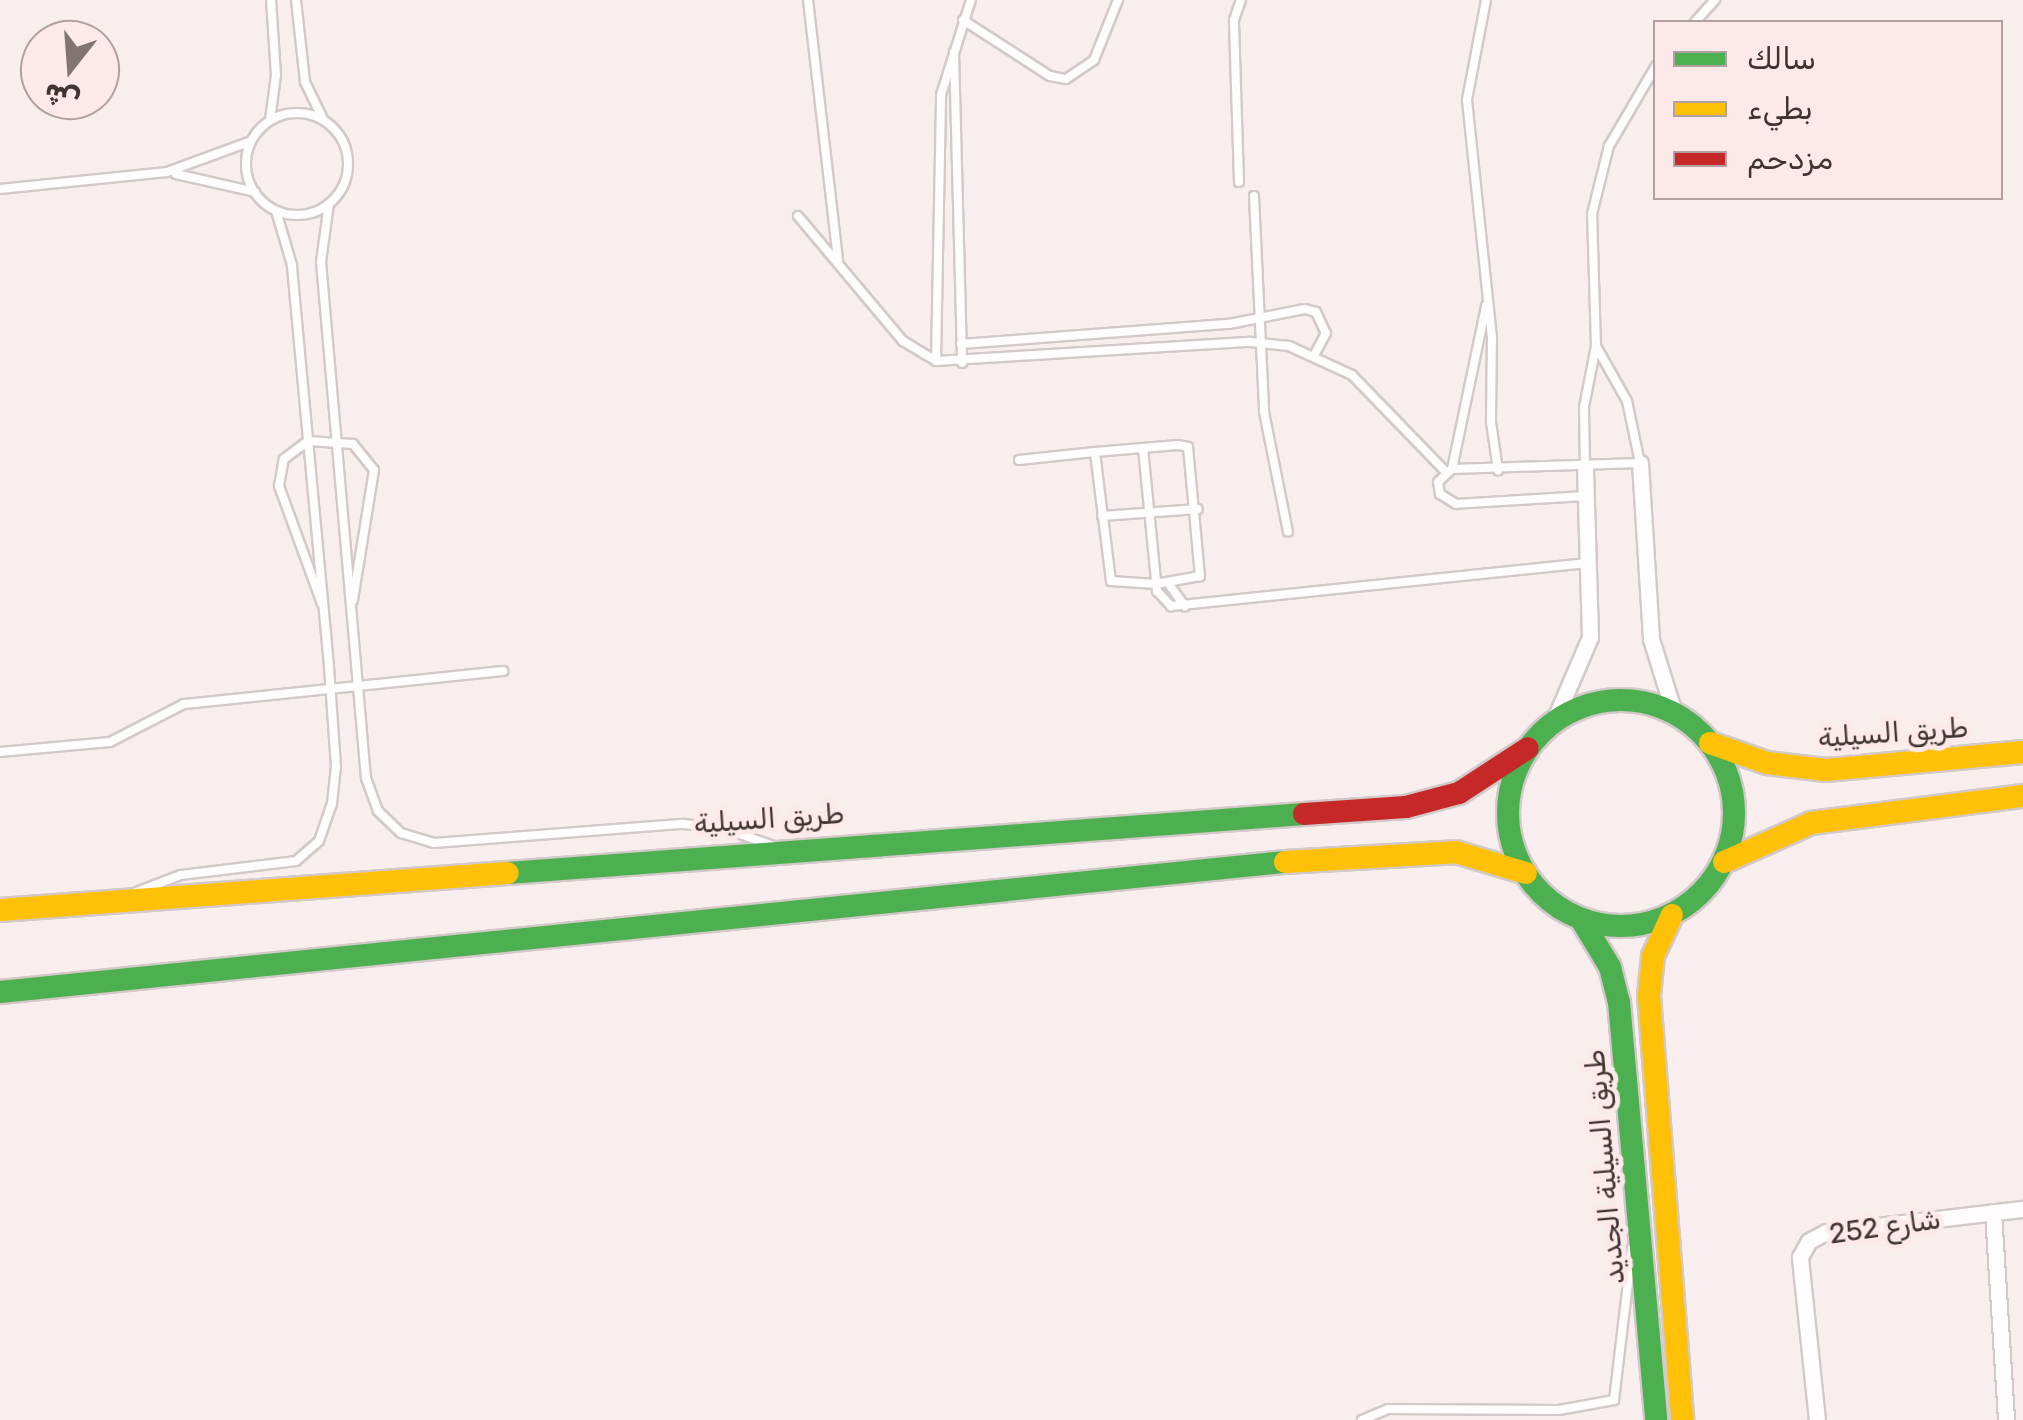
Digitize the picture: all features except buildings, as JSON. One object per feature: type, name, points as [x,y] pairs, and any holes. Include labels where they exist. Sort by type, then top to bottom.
[{"type":"main road","points":[[1625,700],[1674,713],[1710,743],[1732,788],[1735,813],[1724,862],[1702,892],[1672,915],[1636,925],[1581,919],[1540,892],[1514,850],[1509,798],[1528,748],[1553,723],[1600,702],[1625,700]]},
{"type":"main road","name":"طريق السيلية","points":[[1710,743],[1766,763],[1826,770],[2023,752]]},
{"type":"main road","name":"طريق السيلية","points":[[2,910],[778,848],[1406,807],[1459,793],[1528,748]]},
{"type":"main road","points":[[1724,862],[1811,823],[2023,796]]},
{"type":"main road","points":[[0,992],[1384,852],[1456,852],[1526,874]]},
{"type":"main road","name":"طريق السيلية الجديد","points":[[1672,915],[1653,956],[1649,996],[1682,1420]]},
{"type":"main road","name":"طريق السيلية الجديد","points":[[1581,919],[1602,950],[1619,1002],[1656,1420]]},
{"type":"street","points":[[1640,463],[1652,639],[1674,713]]},
{"type":"street","points":[[1553,723],[1590,638],[1585,467]]},
{"type":"street","name":"شارع 252","points":[[1817,1420],[1800,1258],[1809,1241],[1826,1232],[2023,1210]]},
{"type":"street","points":[[1993,1212],[2006,1420]]},
{"type":"lane","points":[[270,120],[276,75],[271,0]]},
{"type":"lane","points":[[296,0],[305,82],[323,119],[340,134],[349,166],[330,204],[322,262],[358,686],[373,802],[410,838],[447,843],[683,824],[740,832],[778,848]]},
{"type":"lane","points":[[808,0],[838,260]]},
{"type":"lane","points":[[936,360],[939,120],[954,43],[972,0]]},
{"type":"lane","points":[[964,20],[1050,76],[1066,79],[1094,60],[1118,0]]},
{"type":"lane","points":[[1238,182],[1234,20],[1242,0]]},
{"type":"lane","points":[[1486,0],[1468,100],[1498,470]]},
{"type":"lane","points":[[1696,20],[1715,0]]},
{"type":"lane","points":[[954,43],[962,363]]},
{"type":"lane","points":[[1585,467],[1584,407],[1596,346],[1590,249],[1598,179],[1624,114],[1653,70]]},
{"type":"lane","points":[[0,189],[167,172],[251,141],[270,120],[302,112],[323,119]]},
{"type":"lane","points":[[125,899],[167,878],[287,864],[313,849],[335,785],[324,611],[291,251],[276,211],[255,192],[246,167],[251,141]]},
{"type":"lane","points":[[167,172],[255,192]]},
{"type":"lane","points":[[1254,196],[1264,318],[1266,429],[1288,532]]},
{"type":"lane","points":[[276,211],[310,214],[330,204]]},
{"type":"lane","points":[[798,216],[903,341],[936,360],[962,363],[1263,343],[1315,354],[1352,375],[1449,470],[1640,463],[1627,401],[1596,346]]},
{"type":"lane","points":[[1487,302],[1449,470],[1438,488],[1450,503],[1586,496]]},
{"type":"lane","points":[[961,344],[1316,312],[1326,333],[1315,354]]},
{"type":"lane","points":[[324,611],[279,486],[284,459],[308,441],[336,440],[361,449],[375,478],[351,609]]},
{"type":"lane","points":[[1019,460],[1095,452],[1143,448],[1188,447],[1202,573],[1168,583],[1111,582],[1095,452]]},
{"type":"lane","points":[[1143,448],[1156,584],[1164,602],[1185,606],[1590,562]]},
{"type":"lane","points":[[1102,516],[1198,510]]},
{"type":"lane","points":[[1168,583],[1185,606]]},
{"type":"lane","points":[[0,752],[110,742],[184,704],[503,671]]},
{"type":"lane","points":[[1362,1420],[1388,1409],[1559,1410],[1614,1400],[1622,1378],[1626,1269],[1640,1217]]},
{"type":"lane","points":[[1559,1410],[1560,1420]]},
{"type":"traffic: fast","points":[[1621,700],[1664,709],[1701,733],[1725,770],[1734,813],[1725,856],[1701,893],[1664,917],[1621,926],[1578,917],[1541,893],[1517,856],[1508,813],[1517,770],[1541,733],[1578,709],[1621,700]]},
{"type":"traffic: fast","points":[[508,873],[1304,814]]},
{"type":"traffic: fast","points":[[0,992],[1285,862]]},
{"type":"traffic: fast","points":[[1581,919],[1610,967],[1619,1002],[1656,1420]]},
{"type":"traffic: slow","points":[[1710,743],[1767,763],[1826,770],[2023,752]]},
{"type":"traffic: slow","points":[[1724,862],[1811,823],[2023,796]]},
{"type":"traffic: slow","points":[[1285,862],[1456,852],[1526,873]]},
{"type":"traffic: slow","points":[[0,910],[508,873]]},
{"type":"traffic: slow","points":[[1672,915],[1653,956],[1649,996],[1682,1420]]},
{"type":"traffic: jam","points":[[1304,814],[1406,807],[1459,793],[1528,748]]}]
